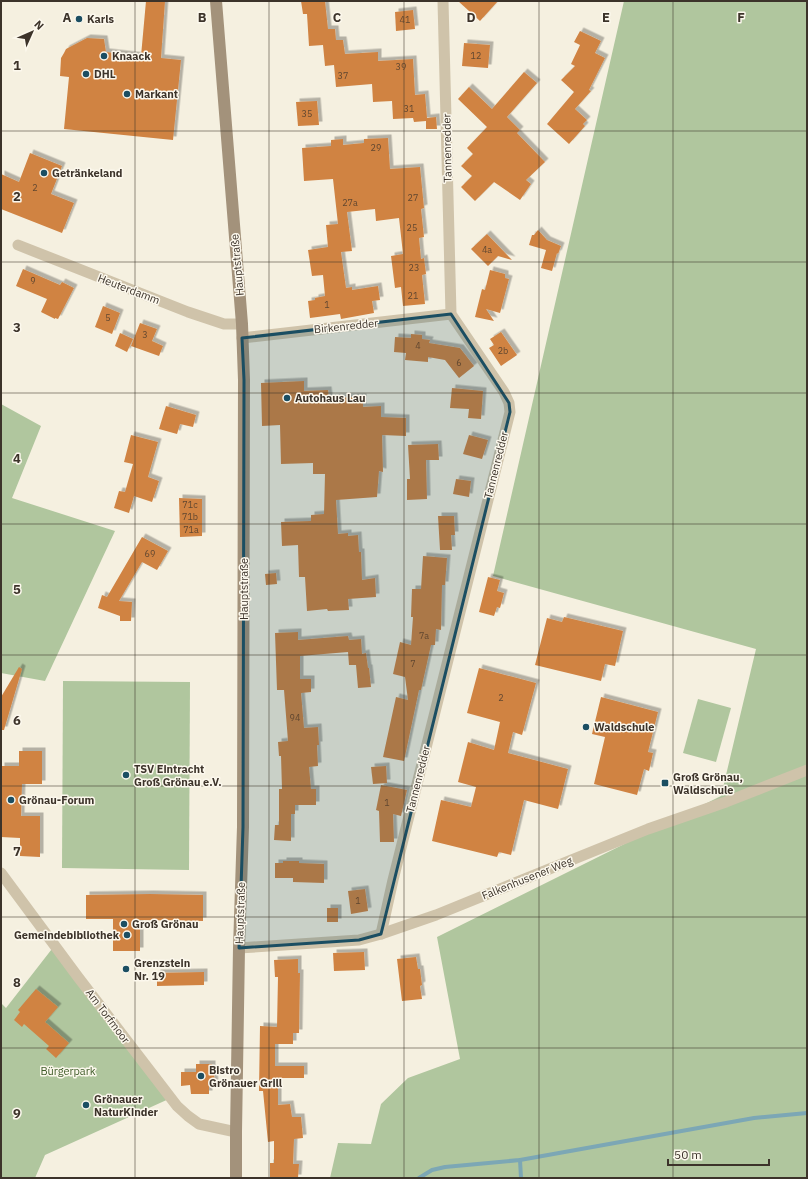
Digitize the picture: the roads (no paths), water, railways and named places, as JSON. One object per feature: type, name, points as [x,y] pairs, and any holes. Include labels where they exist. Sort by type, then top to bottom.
[{"type":"main road","name":"Hauptstraße","points":[[216,1],[242,324],[244,380],[243,827],[239,948],[236,1178]]},
{"type":"street","name":"Tannenredder","points":[[381,934],[393,880],[510,412],[509,403],[504,392],[451,314],[444,1]]},
{"type":"street","name":"Heuterdamm","points":[[18,245],[188,312],[224,324],[242,324]]},
{"type":"street","name":"Birkenredder","points":[[242,338],[451,314]]},
{"type":"street","name":"Falkenhusener Weg","points":[[239,948],[359,940],[381,934],[436,915],[648,829],[726,802],[807,770]]},
{"type":"street","name":"Am Torfmoor","points":[[1,873],[78,977],[177,1106],[199,1124],[236,1132]]},
{"type":"waterway","points":[[419,1178],[432,1170],[445,1167],[520,1160],[754,1118],[807,1113]]},
{"type":"waterway","points":[[520,1160],[521,1178]]},
{"type":"place","name":"Karls","points":[[79,19]]},
{"type":"place","name":"Knaack","points":[[104,56]]},
{"type":"place","name":"DHL","points":[[86,74]]},
{"type":"place","name":"Markant","points":[[127,94]]},
{"type":"place","name":"Getränkeland","points":[[44,173]]},
{"type":"place","name":"Autohaus Lau","points":[[287,398]]},
{"type":"place","name":"Waldschule","points":[[586,727]]},
{"type":"place","name":"TSV Eintracht Groß Grönau e.V.","points":[[126,775]]},
{"type":"place","name":"Groß Grönau, Waldschule","points":[[665,783]]},
{"type":"place","name":"Grönau-Forum","points":[[11,800]]},
{"type":"place","name":"Groß Grönau","points":[[124,924]]},
{"type":"place","name":"Gemeindebibliothek","points":[[127,935]]},
{"type":"place","name":"Grenzstein Nr. 19","points":[[126,969]]},
{"type":"place","name":"Bistro Grönauer Grill","points":[[201,1076]]},
{"type":"place","name":"Grönauer NaturKinder","points":[[86,1105]]},
{"type":"park label","name":"Bürgerpark","points":[[68,1071]]}]
